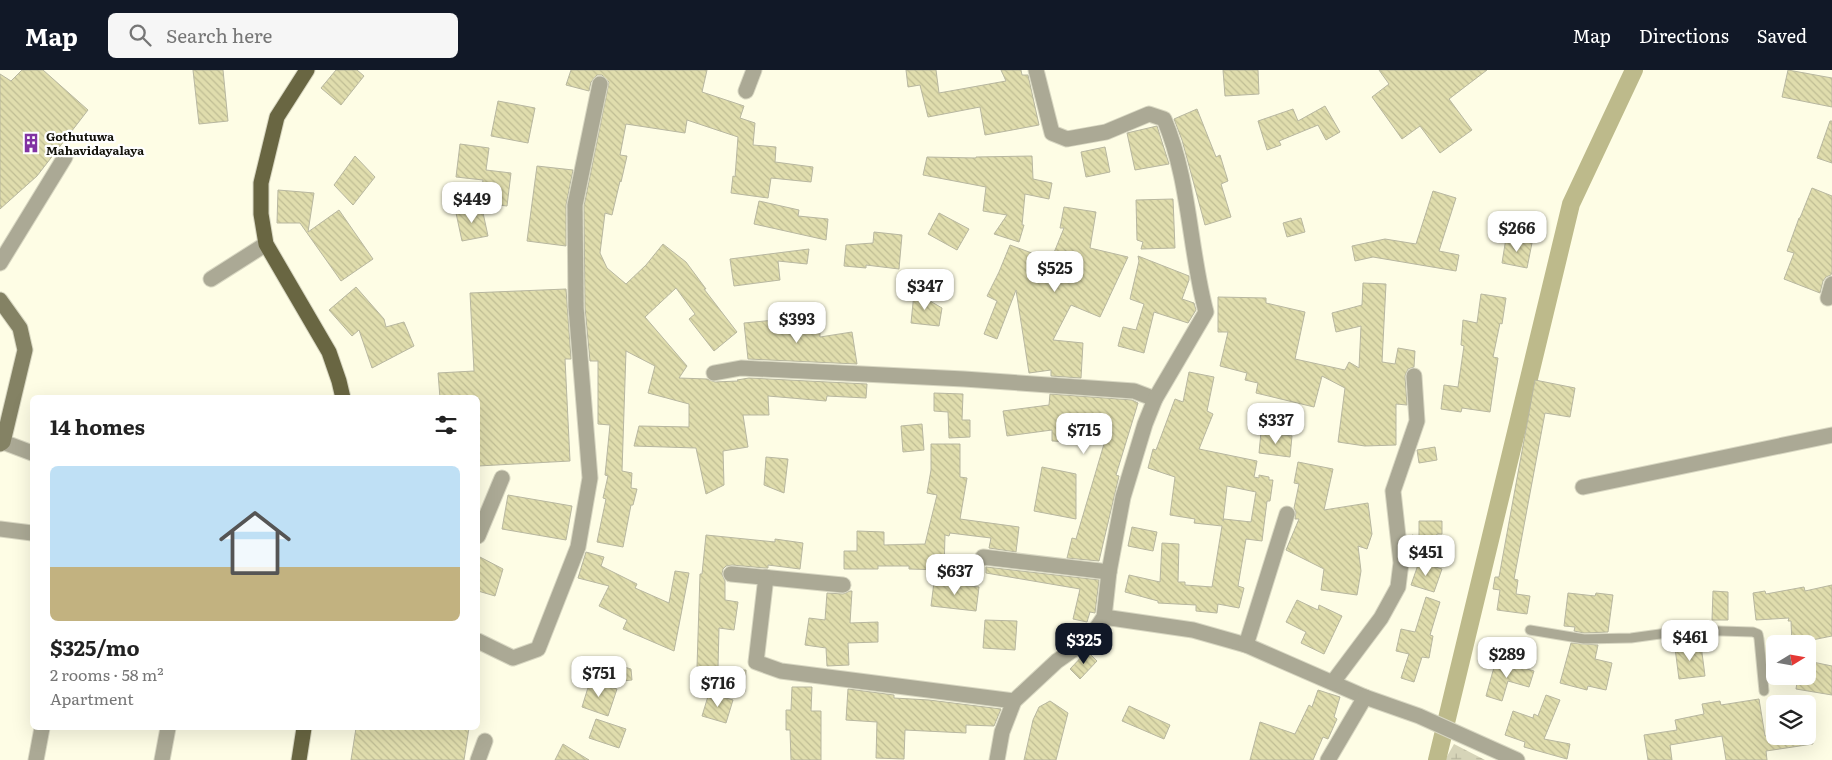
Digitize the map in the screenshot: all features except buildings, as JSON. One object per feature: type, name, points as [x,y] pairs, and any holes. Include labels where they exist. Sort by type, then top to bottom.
[{"type":"main road","points":[[307,70],[277,117],[261,183],[261,214],[266,244],[329,352],[339,381],[341,395]]},
{"type":"main road","points":[[299,760],[304,730]]},
{"type":"street","points":[[746,91],[754,70]]},
{"type":"street","points":[[997,760],[1002,732],[1014,701],[1057,662],[1090,638],[1104,617],[1109,572],[1122,497],[1145,424],[1154,399],[1206,312],[1198,280],[1185,190],[1171,135],[1164,119],[1149,114],[1106,132],[1067,139],[1052,134],[1036,70]]},
{"type":"street","points":[[480,642],[513,658],[538,649],[578,547],[590,478],[576,307],[575,205],[600,84]]},
{"type":"street","points":[[0,263],[65,157]]},
{"type":"street","points":[[210,279],[266,244]]},
{"type":"street","points":[[0,300],[20,328],[25,350],[2,443],[30,452]]},
{"type":"street","points":[[714,373],[741,368],[964,379],[1134,391],[1154,399]]},
{"type":"street","points":[[1334,682],[1381,618],[1398,587],[1401,563],[1394,491],[1417,421],[1414,376]]},
{"type":"street","points":[[1583,487],[1832,435]]},
{"type":"street","points":[[480,531],[502,478]]},
{"type":"street","points":[[1246,644],[1287,514]]},
{"type":"street","points":[[0,529],[30,533]]},
{"type":"street","points":[[983,556],[1109,572]]},
{"type":"street","points":[[731,574],[843,584]]},
{"type":"street","points":[[766,577],[756,662],[781,671],[1014,701]]},
{"type":"street","points":[[1104,617],[1193,630],[1246,644],[1286,664],[1334,682],[1365,697],[1419,716],[1517,760]]},
{"type":"street","points":[[1328,760],[1365,697]]},
{"type":"street","points":[[36,760],[42,730]]},
{"type":"street","points":[[162,760],[168,730]]},
{"type":"street","points":[[478,760],[485,741]]},
{"type":"lane","points":[[1530,630],[1584,639],[1632,638],[1689,630],[1753,632],[1758,634],[1759,639],[1764,691]]},
{"type":"green space","points":[[1454,744],[1485,760],[1445,760]]},
{"type":"waterway","points":[[1437,760],[1571,204],[1634,70]]},
{"type":"place","name":"Gothutuwa Mahavidayalaya","points":[[31,143]]}]
